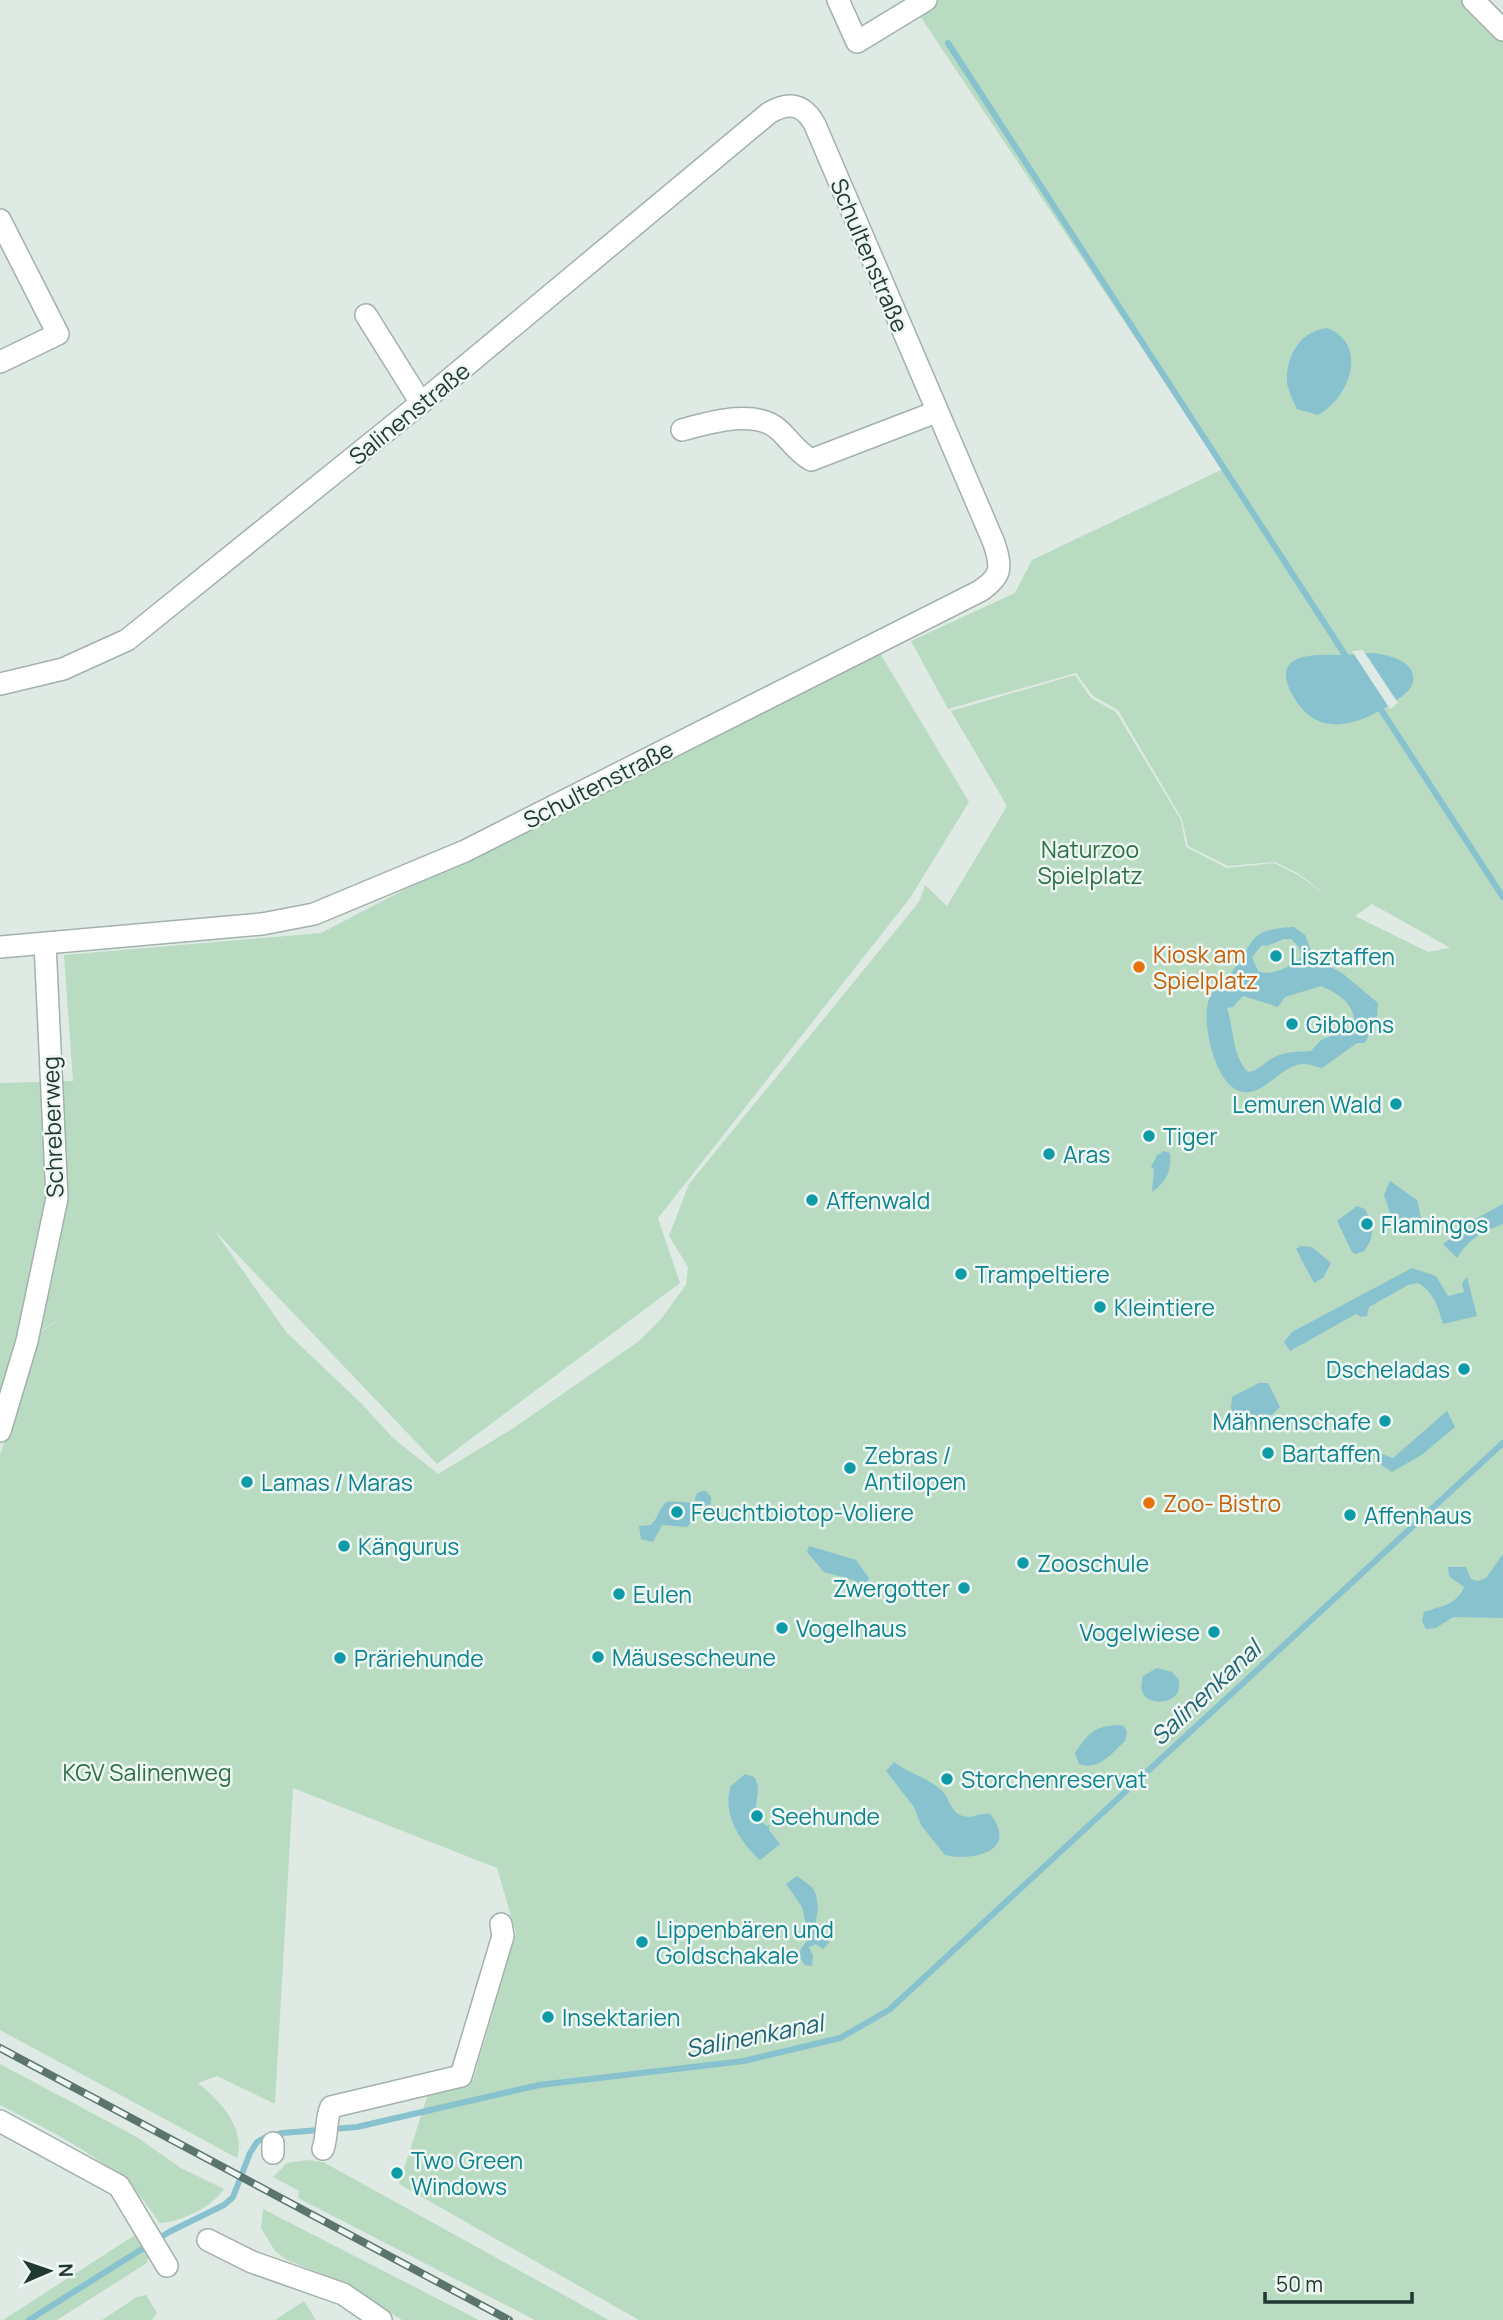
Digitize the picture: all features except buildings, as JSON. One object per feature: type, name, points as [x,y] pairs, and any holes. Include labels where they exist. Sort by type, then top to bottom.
[{"type":"street","points":[[838,0],[857,42],[926,0]]},
{"type":"street","points":[[1473,0],[1503,30]]},
{"type":"street","name":"Salinenstraße","points":[[0,684],[62,669],[127,640],[421,403],[769,113],[795,105]]},
{"type":"street","name":"Schultenstraße","points":[[0,947],[262,925],[314,914],[465,851],[980,591],[995,580],[999,573],[998,556],[816,125],[808,112],[795,105]]},
{"type":"street","points":[[0,362],[58,334],[3,232]]},
{"type":"street","points":[[366,315],[421,403]]},
{"type":"street","points":[[682,430],[722,418],[760,421],[777,427],[797,451],[811,460],[936,412]]},
{"type":"street","name":"Schreberweg","points":[[0,1431],[27,1341],[57,1198],[45,943]]},
{"type":"street","points":[[325,2136],[331,2107],[461,2076],[503,1937],[501,1924]]},
{"type":"street","points":[[0,2121],[119,2186],[167,2266]]},
{"type":"street","points":[[208,2240],[252,2262],[343,2294],[382,2320]]},
{"type":"green space","points":[[925,0],[1473,0],[1503,30],[1503,2320],[639,2320],[399,2184],[430,2088],[473,2080],[516,1933],[497,1868],[293,1788],[275,2104],[217,2076],[198,2083],[229,2115],[238,2136],[237,2158],[0,2030],[0,1455],[41,1332],[64,1316],[41,1331],[0,1410],[0,1083],[73,1081],[64,955],[321,933],[471,855],[880,653],[969,802],[910,898],[658,1218],[680,1283],[437,1464],[214,1230],[287,1333],[361,1403],[393,1438],[438,1474],[512,1429],[639,1341],[661,1319],[686,1285],[688,1267],[669,1236],[689,1184],[919,902],[925,885],[947,906],[1007,806],[951,711],[1075,675],[1091,698],[1116,712],[1181,820],[1186,847],[1227,868],[1274,863],[1298,875],[1326,895],[1299,874],[1275,862],[1228,866],[1188,846],[1182,819],[1118,710],[1093,696],[1076,673],[948,709],[911,641],[1015,593],[1032,560],[1223,469],[914,7]],"holes":[[[1372,904],[1449,947],[1428,952],[1355,916]]]},
{"type":"green space","points":[[0,2064],[135,2136],[181,2168],[224,2189],[212,2202],[195,2212],[177,2220],[160,2223],[137,2193],[103,2164],[70,2142],[0,2105]]},
{"type":"green space","points":[[307,2160],[323,2162],[609,2320],[535,2320],[298,2198],[299,2191],[273,2177],[287,2163]]},
{"type":"green space","points":[[263,2209],[479,2320],[402,2320],[344,2283],[287,2260],[275,2251],[261,2228]]},
{"type":"green space","points":[[135,2235],[141,2236],[150,2251],[147,2263],[57,2320],[3,2320]]},
{"type":"green space","points":[[146,2295],[157,2313],[152,2320],[102,2320],[137,2297]]},
{"type":"green space","points":[[304,2301],[316,2320],[275,2320]]},
{"type":"water","points":[[1327,328],[1340,336],[1348,346],[1350,371],[1339,396],[1318,415],[1297,409],[1288,389],[1287,372],[1296,346],[1309,334]]},
{"type":"water","points":[[1373,653],[1402,661],[1412,671],[1413,677],[1412,685],[1405,694],[1375,713],[1349,723],[1324,723],[1301,708],[1292,694],[1286,670],[1290,663],[1307,656]]},
{"type":"water","points":[[1294,927],[1305,935],[1310,948],[1321,962],[1342,973],[1378,1003],[1377,1017],[1365,1043],[1357,1043],[1322,1068],[1301,1064],[1293,1066],[1256,1091],[1239,1091],[1230,1085],[1216,1064],[1208,1035],[1209,999],[1253,940],[1278,928]],"holes":[[[1291,939],[1297,945],[1300,958],[1275,972],[1258,971],[1252,957],[1262,945],[1267,946]],[[1321,986],[1345,1001],[1352,1012],[1354,1026],[1321,1040],[1311,1051],[1281,1054],[1248,1072],[1236,1050],[1227,1008],[1233,1007],[1243,996],[1278,1007],[1285,997]]]},
{"type":"water","points":[[1164,1151],[1170,1153],[1169,1171],[1152,1192],[1154,1169],[1151,1167],[1157,1155]]},
{"type":"water","points":[[1390,1181],[1417,1200],[1421,1218],[1400,1222],[1391,1216],[1384,1195]]},
{"type":"water","points":[[1503,1204],[1503,1224],[1477,1237],[1457,1258],[1443,1244],[1477,1218]]},
{"type":"water","points":[[1357,1206],[1365,1209],[1372,1230],[1368,1246],[1356,1254],[1352,1252],[1337,1221]]},
{"type":"water","points":[[1301,1246],[1312,1247],[1331,1263],[1323,1278],[1314,1283],[1296,1249]]},
{"type":"water","points":[[1412,1268],[1436,1276],[1448,1296],[1464,1292],[1462,1283],[1467,1277],[1477,1316],[1443,1324],[1432,1295],[1418,1283],[1408,1285],[1369,1307],[1367,1316],[1356,1314],[1290,1351],[1284,1342],[1292,1332]]},
{"type":"water","points":[[1259,1383],[1268,1383],[1280,1407],[1273,1414],[1239,1428],[1231,1408],[1232,1397]]},
{"type":"water","points":[[1447,1411],[1455,1427],[1423,1454],[1392,1472],[1377,1462],[1382,1454],[1393,1458]]},
{"type":"water","points":[[703,1491],[711,1497],[711,1504],[696,1507],[687,1527],[662,1525],[653,1542],[641,1539],[639,1526],[651,1525],[666,1502],[694,1502],[697,1493]]},
{"type":"water","points":[[809,1546],[856,1560],[869,1578],[868,1581],[858,1585],[853,1580],[824,1572],[807,1552]]},
{"type":"water","points":[[1503,1554],[1503,1618],[1453,1617],[1436,1628],[1426,1629],[1422,1621],[1424,1612],[1453,1601],[1464,1587],[1449,1576],[1448,1567],[1466,1567],[1471,1579],[1478,1581],[1486,1578]]},
{"type":"water","points":[[1157,1668],[1172,1672],[1179,1680],[1178,1692],[1166,1701],[1150,1700],[1142,1691],[1143,1676]]},
{"type":"water","points":[[1124,1726],[1127,1732],[1125,1741],[1115,1751],[1099,1763],[1086,1766],[1079,1764],[1075,1753],[1088,1736],[1098,1729]]},
{"type":"water","points":[[894,1762],[937,1786],[959,1814],[970,1817],[990,1814],[998,1826],[999,1837],[996,1845],[980,1855],[945,1855],[921,1825],[914,1807],[886,1771]]},
{"type":"water","points":[[745,1774],[754,1777],[757,1783],[756,1806],[760,1819],[766,1826],[769,1825],[769,1830],[780,1844],[760,1860],[740,1836],[729,1807],[731,1786]]},
{"type":"water","points":[[797,1876],[813,1888],[818,1908],[815,1926],[829,1939],[823,1949],[816,1944],[809,1947],[813,1956],[812,1966],[805,1965],[799,1957],[809,1938],[802,1907],[786,1884]]},
{"type":"pier","points":[[1363,650],[1398,703],[1390,709],[1352,651]]},
{"type":"waterway","points":[[948,43],[1349,661]]},
{"type":"waterway","points":[[1378,705],[1503,897]]},
{"type":"waterway","name":"Salinenkanal","points":[[29,2320],[169,2232],[224,2205],[233,2197],[250,2153],[257,2142],[264,2138],[282,2133],[357,2127],[539,2085],[744,2061],[840,2038],[889,2010],[1503,1443]]},
{"type":"railway","points":[[0,2048],[509,2320]]},
{"type":"place","name":"Lisztaffen","points":[[1276,956]]},
{"type":"place","name":"Kiosk am Spielplatz","points":[[1139,967]]},
{"type":"place","name":"Gibbons","points":[[1292,1024]]},
{"type":"place","name":"Lemuren Wald","points":[[1396,1104]]},
{"type":"place","name":"Tiger","points":[[1149,1136]]},
{"type":"place","name":"Aras","points":[[1049,1154]]},
{"type":"place","name":"Affenwald","points":[[812,1200]]},
{"type":"place","name":"Flamingos","points":[[1367,1224]]},
{"type":"place","name":"Trampeltiere","points":[[961,1274]]},
{"type":"place","name":"Kleintiere","points":[[1100,1307]]},
{"type":"place","name":"Dscheladas","points":[[1464,1369]]},
{"type":"place","name":"Mähnenschafe","points":[[1385,1421]]},
{"type":"place","name":"Bartaffen","points":[[1268,1453]]},
{"type":"place","name":"Zebras / Antilopen","points":[[850,1468]]},
{"type":"place","name":"Lamas / Maras","points":[[247,1482]]},
{"type":"place","name":"Zoo- Bistro","points":[[1149,1503]]},
{"type":"place","name":"Feuchtbiotop-Voliere","points":[[677,1512]]},
{"type":"place","name":"Affenhaus","points":[[1350,1515]]},
{"type":"place","name":"Kängurus","points":[[344,1546]]},
{"type":"place","name":"Zooschule","points":[[1023,1563]]},
{"type":"place","name":"Zwergotter","points":[[964,1588]]},
{"type":"place","name":"Eulen","points":[[619,1594]]},
{"type":"place","name":"Vogelhaus","points":[[782,1628]]},
{"type":"place","name":"Vogelwiese","points":[[1214,1632]]},
{"type":"place","name":"Mäusescheune","points":[[598,1657]]},
{"type":"place","name":"Präriehunde","points":[[340,1658]]},
{"type":"place","name":"Storchenreservat","points":[[947,1779]]},
{"type":"place","name":"Seehunde","points":[[757,1816]]},
{"type":"place","name":"Lippenbären und Goldschakale","points":[[642,1942]]},
{"type":"place","name":"Insektarien","points":[[548,2017]]},
{"type":"place","name":"Two Green Windows","points":[[397,2173]]},
{"type":"park label","name":"Naturzoo Spielplatz","points":[[1090,862]]},
{"type":"park label","name":"KGV Salinenweg","points":[[147,1772]]}]
